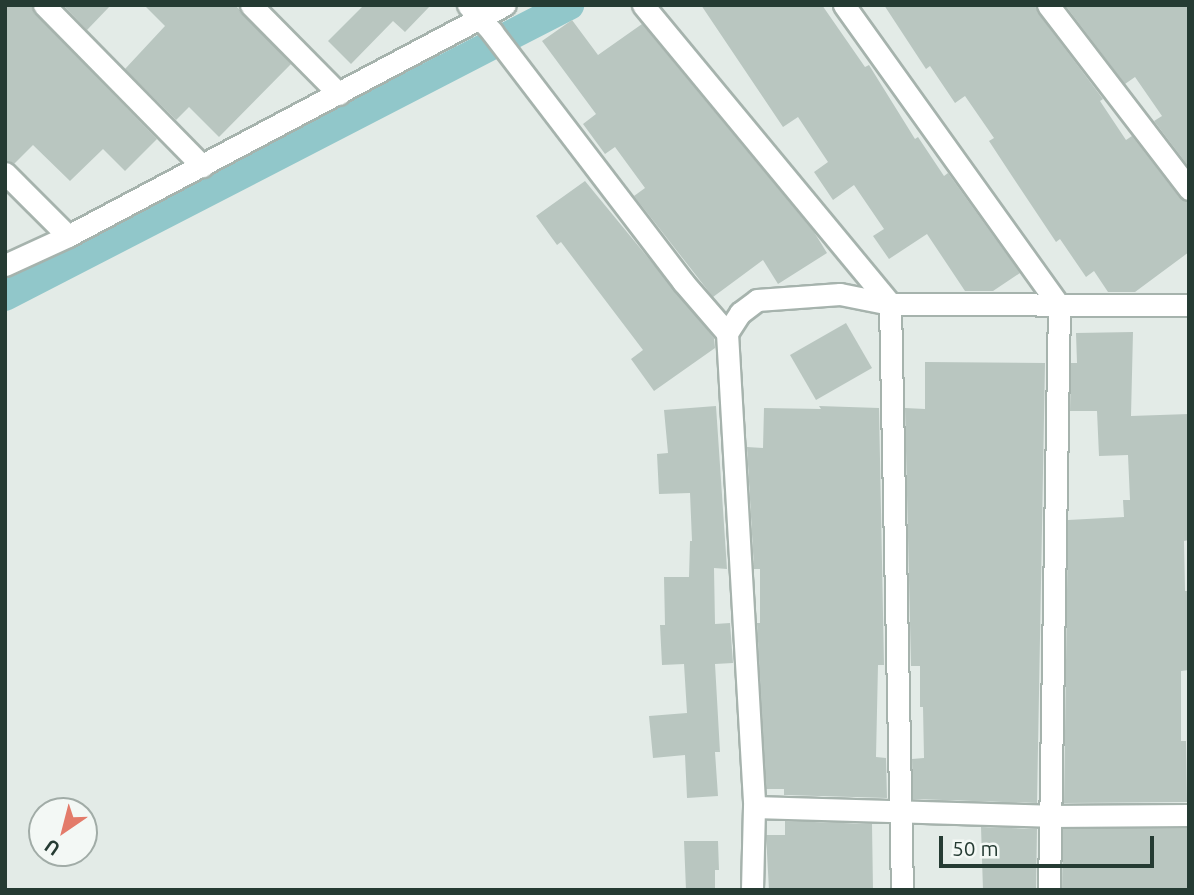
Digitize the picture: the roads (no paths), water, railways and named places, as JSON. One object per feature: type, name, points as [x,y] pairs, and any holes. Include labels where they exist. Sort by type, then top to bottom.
[{"type":"street","points":[[44,5],[202,166]]},
{"type":"street","points":[[251,5],[339,94]]},
{"type":"street","points":[[5,265],[68,236],[505,5]]},
{"type":"street","points":[[643,5],[890,304],[902,890]]},
{"type":"street","points":[[844,5],[1059,305],[1049,890]]},
{"type":"street","points":[[1048,5],[1189,189]]},
{"type":"street","points":[[480,19],[683,282],[727,333]]},
{"type":"street","points":[[5,173],[68,236]]},
{"type":"street","points":[[752,890],[754,807],[727,333],[740,313],[758,300],[841,294],[890,304],[1189,305]]},
{"type":"street","points":[[754,807],[1049,816],[1189,815]]},
{"type":"waterway","points":[[5,296],[569,5]]}]
